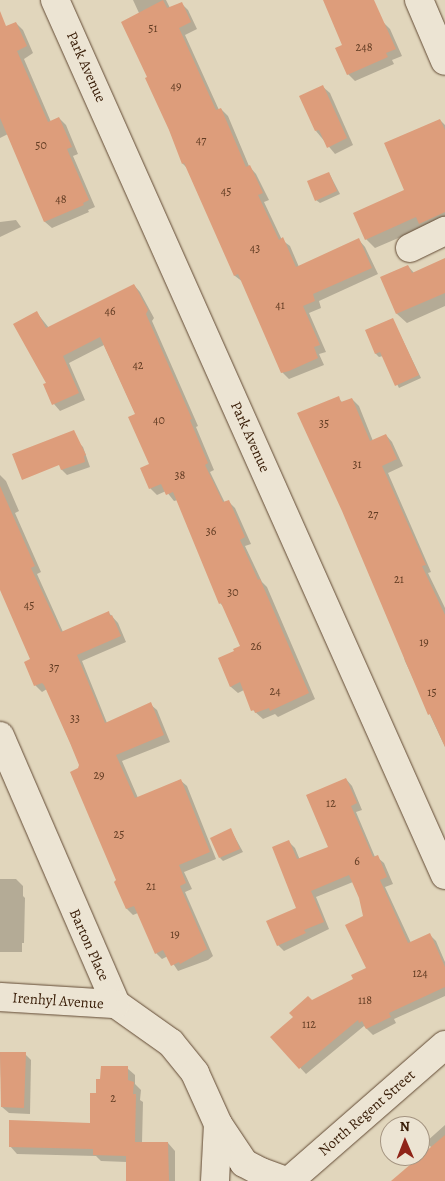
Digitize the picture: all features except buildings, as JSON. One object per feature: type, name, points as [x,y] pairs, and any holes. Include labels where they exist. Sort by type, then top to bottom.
[{"type":"street","name":"Park Avenue","points":[[55,0],[445,875]]},
{"type":"street","points":[[419,0],[445,61]]},
{"type":"street","points":[[410,248],[445,231]]},
{"type":"street","name":"Barton Place","points":[[0,736],[116,1004]]},
{"type":"street","name":"Irenhyl Avenue","points":[[0,997],[116,1004]]},
{"type":"street","points":[[116,1004],[171,1043],[195,1073],[218,1124],[244,1163],[260,1172],[286,1181]]},
{"type":"street","name":"North Regent Street","points":[[289,1181],[445,1045]]},
{"type":"street","points":[[216,1181],[218,1124]]}]
